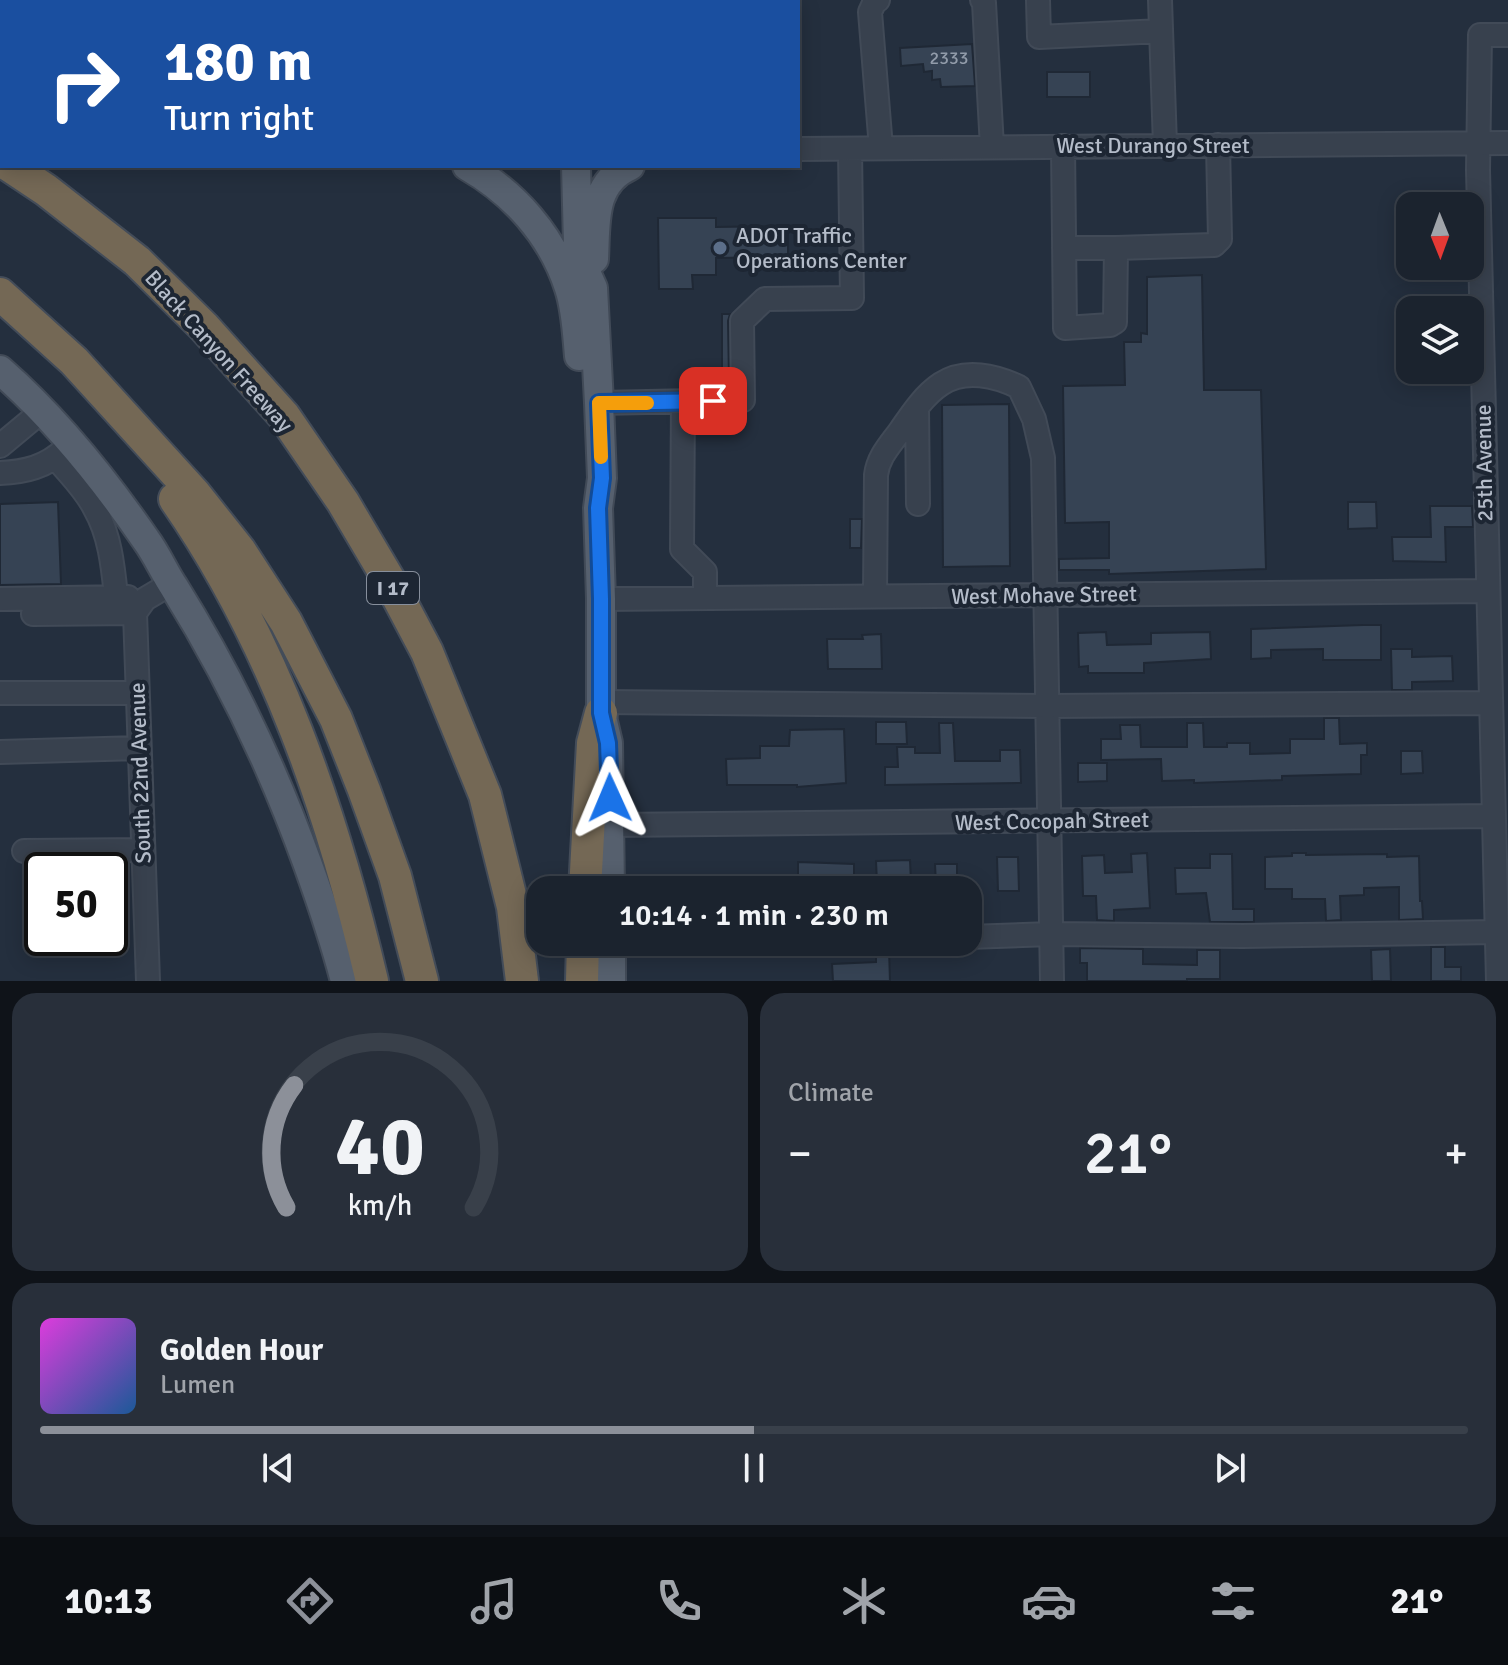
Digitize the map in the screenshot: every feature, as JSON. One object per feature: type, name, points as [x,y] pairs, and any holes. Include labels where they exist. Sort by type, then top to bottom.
[{"type":"highway","name":"Black Canyon Freeway","points":[[13,168],[137,261],[204,327],[284,416],[343,502],[427,652],[485,795],[513,907],[522,981]]},
{"type":"highway","points":[[0,294],[74,361],[212,516],[240,551],[286,622],[336,719],[364,790],[395,876],[422,981]]},
{"type":"highway","points":[[74,361],[155,471],[234,594],[277,684],[307,759],[335,840],[372,981]]},
{"type":"highway","points":[[586,876],[593,743],[601,708]]},
{"type":"highway","points":[[582,981],[583,956]]},
{"type":"main road","points":[[470,168],[502,189],[534,221],[557,259],[570,290],[598,508],[601,708],[608,743],[610,876]]},
{"type":"main road","points":[[576,168],[578,244],[593,288]]},
{"type":"main road","points":[[598,508],[602,478],[593,288],[598,204],[602,189],[626,168]]},
{"type":"main road","points":[[0,370],[42,411],[64,450],[102,498],[148,542],[202,632],[290,814],[345,981]]},
{"type":"main road","points":[[611,956],[611,981]]},
{"type":"street","points":[[878,0],[870,12],[881,148]]},
{"type":"street","points":[[982,0],[992,147]]},
{"type":"street","points":[[1038,0],[1039,37],[1161,31]]},
{"type":"street","points":[[1160,0],[1165,145]]},
{"type":"street","name":"25th Avenue","points":[[1498,981],[1477,143],[1480,35],[1508,35]]},
{"type":"street","name":"West Durango Street","points":[[800,149],[1508,143]]},
{"type":"street","points":[[1064,248],[1214,245],[1220,239],[1218,145]]},
{"type":"street","points":[[1063,146],[1065,328],[1104,327],[1115,322],[1116,248]]},
{"type":"street","points":[[599,403],[743,400],[742,321],[765,299],[852,298],[850,149]]},
{"type":"street","points":[[875,596],[879,460],[917,408],[940,384],[955,377],[992,376],[1019,387],[1034,419],[1043,458],[1052,981]]},
{"type":"street","points":[[683,402],[682,549],[705,572],[705,598]]},
{"type":"street","points":[[917,408],[918,504]]},
{"type":"street","points":[[0,446],[42,411]]},
{"type":"street","points":[[0,473],[42,466],[64,450]]},
{"type":"street","points":[[102,498],[103,524],[116,596]]},
{"type":"street","points":[[0,614],[140,606],[172,583]]},
{"type":"street","name":"West Mohave Street","points":[[601,599],[1487,591]]},
{"type":"street","points":[[0,599],[116,596],[140,606]]},
{"type":"street","name":"South 22nd Avenue","points":[[140,606],[137,693],[148,981]]},
{"type":"street","points":[[0,693],[137,693]]},
{"type":"street","points":[[601,708],[1490,703]]},
{"type":"street","points":[[0,752],[139,748]]},
{"type":"street","name":"West Cocopah Street","points":[[611,825],[1494,816]]},
{"type":"street","points":[[24,851],[143,850]]},
{"type":"street","points":[[982,936],[1497,932]]},
{"type":"building","points":[[972,44],[975,86],[941,87],[940,79],[932,80],[932,71],[924,72],[923,64],[901,66],[900,48]]},
{"type":"building","points":[[1047,72],[1090,72],[1090,97],[1047,97]]},
{"type":"building","points":[[658,218],[716,218],[716,227],[788,226],[788,257],[716,258],[716,275],[692,275],[693,289],[659,289]]},
{"type":"building","points":[[1202,275],[1204,390],[1261,390],[1266,569],[1109,574],[1109,570],[1059,570],[1059,559],[1109,558],[1109,522],[1065,523],[1063,386],[1125,385],[1124,342],[1141,342],[1141,333],[1147,334],[1147,277]]},
{"type":"building","points":[[722,314],[730,314],[729,380],[722,380]]},
{"type":"building","points":[[1009,404],[1010,566],[943,567],[942,405]]},
{"type":"building","points":[[58,502],[61,584],[0,585],[0,504]]},
{"type":"building","points":[[1348,502],[1376,502],[1377,528],[1348,529]]},
{"type":"building","points":[[1430,506],[1472,506],[1473,527],[1445,527],[1446,562],[1393,561],[1392,537],[1431,537]]},
{"type":"building","points":[[850,519],[862,519],[861,548],[850,548]]},
{"type":"building","points":[[1381,625],[1381,660],[1323,660],[1323,649],[1271,650],[1271,658],[1251,659],[1251,629]]},
{"type":"building","points":[[1106,632],[1107,645],[1151,644],[1151,633],[1210,632],[1211,659],[1144,663],[1144,673],[1088,673],[1088,666],[1079,667],[1078,633]]},
{"type":"building","points":[[881,634],[882,669],[828,669],[827,639],[863,639],[862,635]]},
{"type":"building","points":[[1391,649],[1412,649],[1412,657],[1452,656],[1453,681],[1412,682],[1412,690],[1392,690]]},
{"type":"building","points":[[1324,718],[1339,718],[1340,744],[1367,743],[1367,755],[1361,755],[1361,774],[1194,783],[1194,780],[1162,781],[1161,759],[1101,760],[1101,739],[1121,739],[1120,725],[1140,725],[1141,747],[1187,747],[1187,723],[1203,723],[1204,747],[1250,743],[1250,754],[1290,753],[1290,739],[1324,739]]},
{"type":"building","points":[[876,722],[906,722],[907,744],[876,744]]},
{"type":"building","points":[[939,723],[953,723],[955,761],[1000,761],[1000,750],[1020,750],[1021,783],[885,785],[885,767],[898,767],[897,747],[915,747],[915,753],[940,753]]},
{"type":"building","points":[[844,729],[846,783],[797,787],[727,785],[726,759],[760,758],[760,746],[789,746],[790,730]]},
{"type":"building","points":[[1401,751],[1422,751],[1423,773],[1401,774]]},
{"type":"building","points":[[1078,763],[1107,763],[1107,781],[1078,782]]},
{"type":"building","points":[[1147,853],[1150,908],[1114,910],[1114,921],[1097,920],[1096,896],[1083,896],[1082,856],[1104,855],[1105,873],[1132,872],[1131,854]]},
{"type":"building","points":[[1292,853],[1419,856],[1423,919],[1399,920],[1399,887],[1364,888],[1364,895],[1340,896],[1341,920],[1326,921],[1325,899],[1292,899],[1292,889],[1265,889],[1265,857],[1292,856]]},
{"type":"building","points":[[1210,854],[1232,854],[1233,909],[1254,909],[1254,922],[1210,922],[1206,893],[1176,894],[1175,868],[1210,868]]},
{"type":"building","points":[[997,857],[1018,857],[1019,891],[998,891]]},
{"type":"building","points":[[910,860],[911,876],[877,876],[876,861]]},
{"type":"building","points":[[798,862],[854,864],[854,876],[798,876]]},
{"type":"building","points":[[935,864],[957,864],[957,876],[936,876]]},
{"type":"building","points":[[1431,947],[1445,947],[1445,967],[1461,967],[1461,981],[1431,981]]},
{"type":"building","points":[[1080,948],[1143,949],[1143,964],[1197,965],[1197,950],[1220,950],[1220,979],[1087,981],[1087,963],[1080,963]]},
{"type":"building","points":[[1390,949],[1391,981],[1372,981],[1371,950]]},
{"type":"building","points":[[876,956],[889,956],[890,981],[833,981],[832,964],[876,962]]},
{"type":"slow traffic","points":[[601,457],[599,403],[647,403]]},
{"type":"place","name":"ADOT Traffic Operations Center","points":[[720,248]]},
{"type":"route","points":[[610,798],[608,743],[601,713],[598,508],[602,478],[599,403],[713,401]]}]
